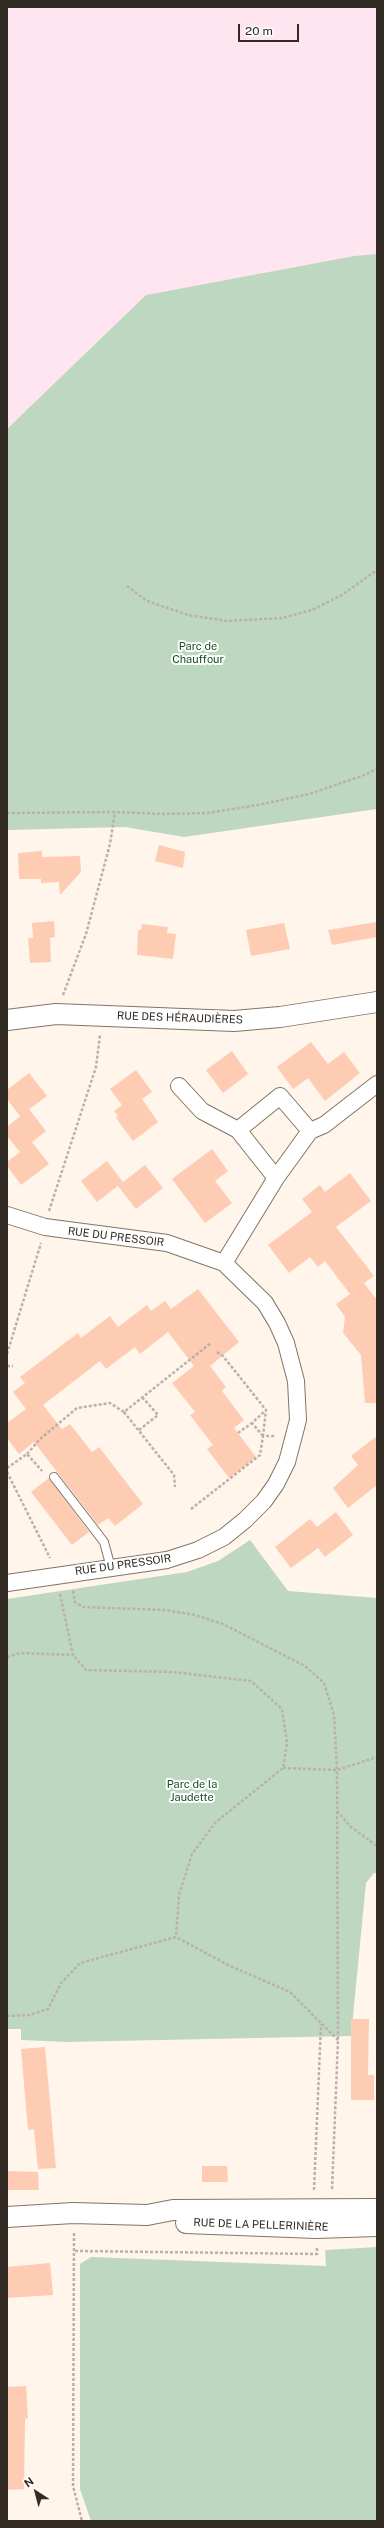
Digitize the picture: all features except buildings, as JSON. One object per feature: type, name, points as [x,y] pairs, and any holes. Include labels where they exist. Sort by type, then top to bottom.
[{"type":"street","name":"RUE DES HÉRAUDIÈRES","points":[[7,1020],[56,1014],[234,1021],[280,1017],[377,1002]]},
{"type":"street","points":[[224,1263],[276,1178],[310,1131],[324,1125],[377,1084]]},
{"type":"street","points":[[179,1086],[202,1111],[238,1130],[276,1178]]},
{"type":"street","points":[[238,1130],[280,1096],[310,1131]]},
{"type":"street","name":"RUE DU PRESSOIR","points":[[7,1215],[45,1227],[168,1243],[224,1263],[265,1303],[286,1343],[296,1381],[298,1408],[294,1443],[287,1462],[264,1501],[245,1520],[224,1537],[198,1550],[167,1560],[7,1583]]},
{"type":"street","name":"RUE DE LA PELLERINIÈRE","points":[[7,2217],[73,2213],[147,2215],[173,2210],[377,2209]]},
{"type":"street","name":"RUE DE LA PELLERINIÈRE","points":[[147,2215],[173,2222],[316,2228],[377,2226]]},
{"type":"lane","points":[[54,1476],[104,1542],[111,1568]]},
{"type":"path","points":[[127,586],[147,601],[188,616],[227,622],[282,618],[312,610],[342,595],[377,570]]},
{"type":"path","points":[[7,813],[206,813],[258,805],[309,794],[362,776],[377,769]]},
{"type":"path","points":[[56,1014],[86,934],[110,844],[115,812]]},
{"type":"path","points":[[48,1215],[96,1067],[100,1033]]},
{"type":"path","points":[[7,1354],[42,1240]]},
{"type":"path","points":[[124,1412],[211,1343]]},
{"type":"path","points":[[192,1509],[260,1455],[266,1410],[223,1356],[217,1352]]},
{"type":"path","points":[[7,1366],[13,1366]]},
{"type":"path","points":[[139,1430],[158,1415],[142,1397]]},
{"type":"path","points":[[7,1468],[27,1454],[40,1439],[78,1408],[110,1403],[124,1412],[174,1474],[175,1487]]},
{"type":"path","points":[[238,1433],[266,1410]]},
{"type":"path","points":[[252,1423],[263,1436],[276,1436]]},
{"type":"path","points":[[27,1454],[47,1477],[54,1476]]},
{"type":"path","points":[[7,1472],[51,1558]]},
{"type":"path","points":[[73,1589],[75,1602],[83,1607],[165,1610],[195,1615],[223,1624],[305,1666],[324,1683],[334,1715],[337,1770],[338,2040],[331,2197]]},
{"type":"path","points":[[59,1590],[73,1655],[86,1670],[173,1672],[251,1681],[282,1709],[287,1743],[283,1768]]},
{"type":"path","points":[[7,1657],[20,1653],[73,1655]]},
{"type":"path","points":[[176,1937],[179,1895],[192,1854],[215,1823],[283,1768],[337,1770],[377,1757]]},
{"type":"path","points":[[337,1811],[352,1827],[377,1846]]},
{"type":"path","points":[[7,2016],[29,2015],[48,2009],[61,1983],[80,1963],[176,1937],[228,1965],[290,1992],[338,2040]]},
{"type":"path","points":[[314,2197],[321,2024]]},
{"type":"path","points":[[73,2213],[75,2251],[74,2486],[82,2521]]},
{"type":"path","points":[[75,2251],[317,2254],[317,2244]]},
{"type":"shaded area","points":[[7,7],[377,7],[377,254],[354,256],[146,295],[7,429]]},
{"type":"green space","name":"Parc de Chauffour","points":[[377,254],[377,809],[184,837],[125,827],[7,830],[7,429],[146,295],[354,256]]},
{"type":"green space","name":"Parc de la Jaudette","points":[[250,1540],[288,1591],[377,1598],[377,1873],[374,1873],[366,1883],[351,2036],[66,2042],[21,2040],[21,2029],[7,2029],[7,1599],[187,1572],[218,1561]]},
{"type":"green space","points":[[377,2247],[377,2521],[91,2521],[80,2489],[80,2264],[91,2257],[326,2266],[325,2250]]}]
